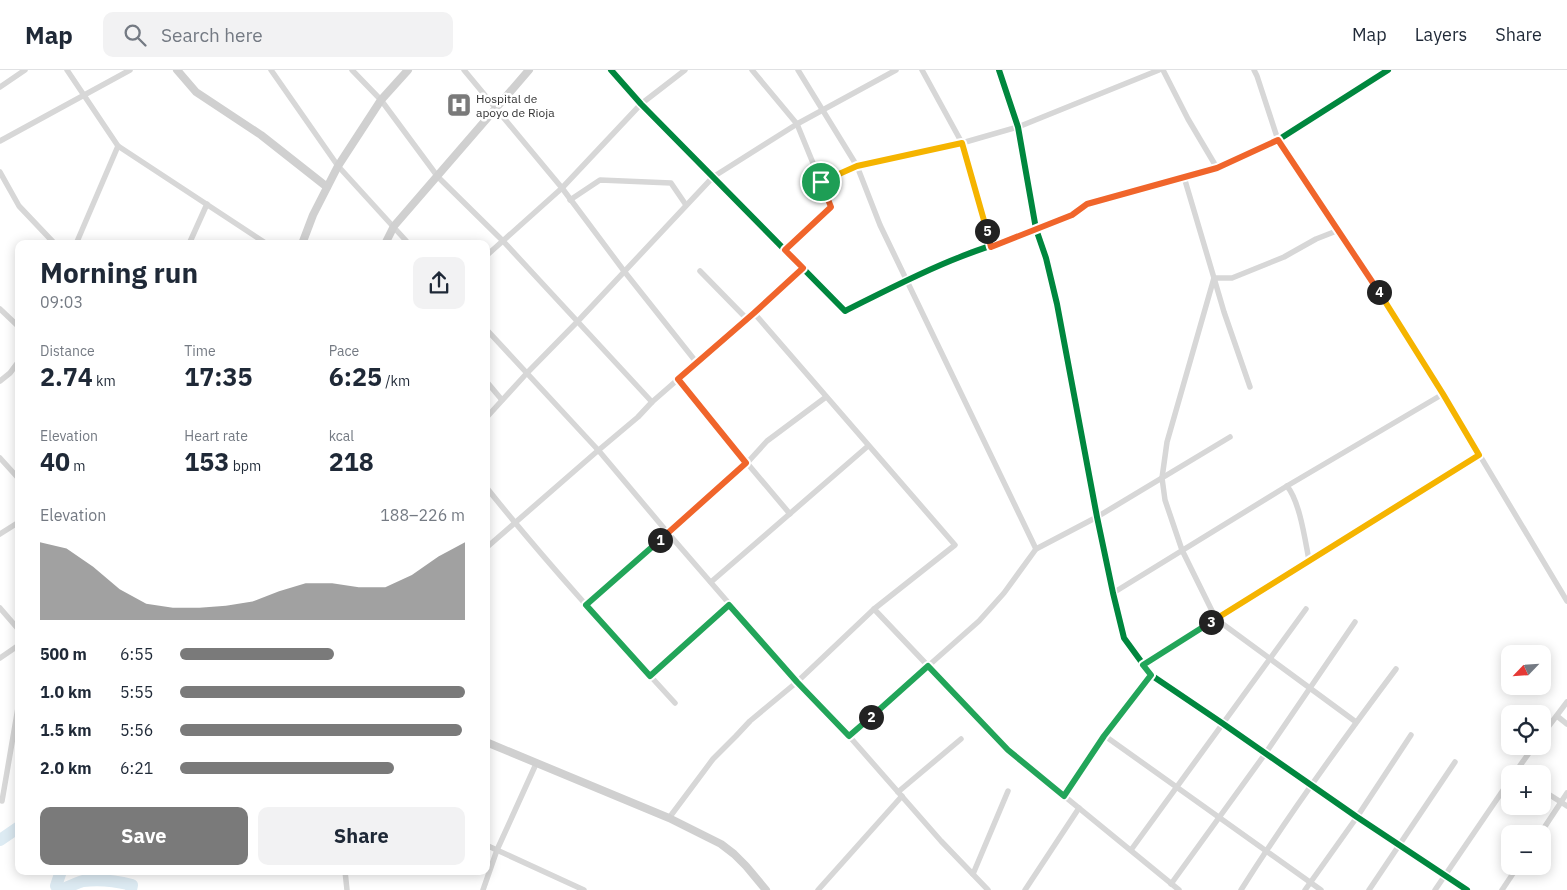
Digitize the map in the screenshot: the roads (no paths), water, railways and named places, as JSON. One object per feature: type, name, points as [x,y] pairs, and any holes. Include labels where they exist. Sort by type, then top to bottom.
[{"type":"street","points":[[0,87],[25,70]]},
{"type":"street","points":[[66,70],[118,146],[262,240]]},
{"type":"street","points":[[0,141],[130,70]]},
{"type":"street","points":[[177,70],[196,92],[261,135],[327,187]]},
{"type":"street","points":[[271,70],[338,166],[406,240]]},
{"type":"street","points":[[352,70],[381,100],[438,177],[503,241],[652,402]]},
{"type":"street","points":[[304,240],[313,215],[338,166],[381,100],[408,70]]},
{"type":"street","points":[[464,70],[562,188],[624,271],[697,363]]},
{"type":"street","points":[[387,240],[394,226],[529,70]]},
{"type":"street","points":[[611,70],[641,104],[846,311],[960,257],[991,247],[1072,215],[1087,204],[1217,168],[1278,140],[1388,70]]},
{"type":"street","points":[[490,252],[562,188],[641,104],[685,70]]},
{"type":"street","points":[[752,70],[798,124],[831,207],[785,250]]},
{"type":"street","points":[[798,70],[857,166],[880,225],[906,281],[1036,550]]},
{"type":"street","points":[[490,414],[713,177],[798,124],[896,70]]},
{"type":"street","points":[[922,70],[962,143],[991,247]]},
{"type":"street","points":[[999,70],[1018,127],[1036,229],[1046,258],[1057,304],[1097,517],[1124,638],[1151,675],[1356,817],[1400,844],[1467,890]]},
{"type":"street","points":[[821,182],[857,166],[962,143],[1018,127],[1159,70]]},
{"type":"street","points":[[1163,70],[1188,119],[1217,168]]},
{"type":"street","points":[[1254,70],[1278,140],[1339,230],[1443,394],[1567,601]]},
{"type":"street","points":[[78,240],[118,146]]},
{"type":"street","points":[[0,172],[19,206],[50,240]]},
{"type":"street","points":[[1184,177],[1224,312],[1250,387]]},
{"type":"street","points":[[570,200],[600,180],[671,183],[686,205]]},
{"type":"street","points":[[191,240],[207,204]]},
{"type":"street","points":[[1214,278],[1232,278],[1284,257],[1316,239],[1339,230]]},
{"type":"street","points":[[490,545],[638,417],[652,402],[803,268]]},
{"type":"street","points":[[700,271],[747,319]]},
{"type":"street","points":[[1214,278],[1167,442],[1162,478],[1165,500],[1182,550],[1216,619],[1356,722]]},
{"type":"street","points":[[0,309],[15,323]]},
{"type":"street","points":[[669,818],[713,760],[750,721],[797,682],[874,609],[955,545],[754,313]]},
{"type":"street","points":[[490,333],[599,451],[729,605],[797,682],[849,736],[988,890]]},
{"type":"street","points":[[0,381],[15,365]]},
{"type":"street","points":[[678,379],[790,514]]},
{"type":"street","points":[[490,386],[502,400]]},
{"type":"street","points":[[1113,594],[1287,486],[1443,394]]},
{"type":"street","points":[[586,605],[746,463],[767,440],[826,397]]},
{"type":"street","points":[[849,736],[979,621],[1004,593],[1036,550],[1097,517],[1230,437]]},
{"type":"street","points":[[711,582],[868,446]]},
{"type":"street","points":[[1143,665],[1479,455]]},
{"type":"street","points":[[0,458],[15,475]]},
{"type":"street","points":[[1287,486],[1292,492],[1310,560]]},
{"type":"street","points":[[490,492],[586,605],[675,703]]},
{"type":"street","points":[[0,534],[15,525]]},
{"type":"street","points":[[650,676],[729,605]]},
{"type":"street","points":[[0,608],[15,625]]},
{"type":"street","points":[[874,609],[1008,750],[1178,890]]},
{"type":"street","points":[[1131,850],[1306,609]]},
{"type":"street","points":[[1171,884],[1265,754],[1354,622]]},
{"type":"street","points":[[0,658],[15,648]]},
{"type":"street","points":[[1241,890],[1356,722],[1396,669]]},
{"type":"street","points":[[1064,796],[1104,736],[1151,675]]},
{"type":"street","points":[[1551,724],[1567,702]]},
{"type":"street","points":[[1557,716],[1567,724]]},
{"type":"street","points":[[2,801],[15,725]]},
{"type":"street","points":[[1305,890],[1411,735]]},
{"type":"street","points":[[1104,736],[1321,890]]},
{"type":"street","points":[[818,890],[900,794],[961,739]]},
{"type":"street","points":[[490,744],[669,818],[721,844],[734,854],[762,889]]},
{"type":"street","points":[[1369,890],[1455,762]]},
{"type":"street","points":[[490,870],[497,850],[536,764]]},
{"type":"street","points":[[973,874],[1008,791]]},
{"type":"street","points":[[1435,890],[1501,793]]},
{"type":"street","points":[[1546,825],[1567,793]]},
{"type":"street","points":[[1551,796],[1567,806]]},
{"type":"street","points":[[1025,890],[1079,808]]},
{"type":"street","points":[[490,847],[583,889]]},
{"type":"street","points":[[345,875],[347,890]]},
{"type":"street","points":[[483,890],[488,875]]},
{"type":"street","points":[[1502,890],[1512,875]]},
{"type":"waterway","points":[[0,840],[15,830]]},
{"type":"waterway","points":[[59,890],[56,886],[60,875]]},
{"type":"waterway","points":[[61,890],[83,881],[95,880],[114,881],[132,885],[131,890]]},
{"type":"place","name":"Hospital de apoyo de Rioja","points":[[459,105]]}]
